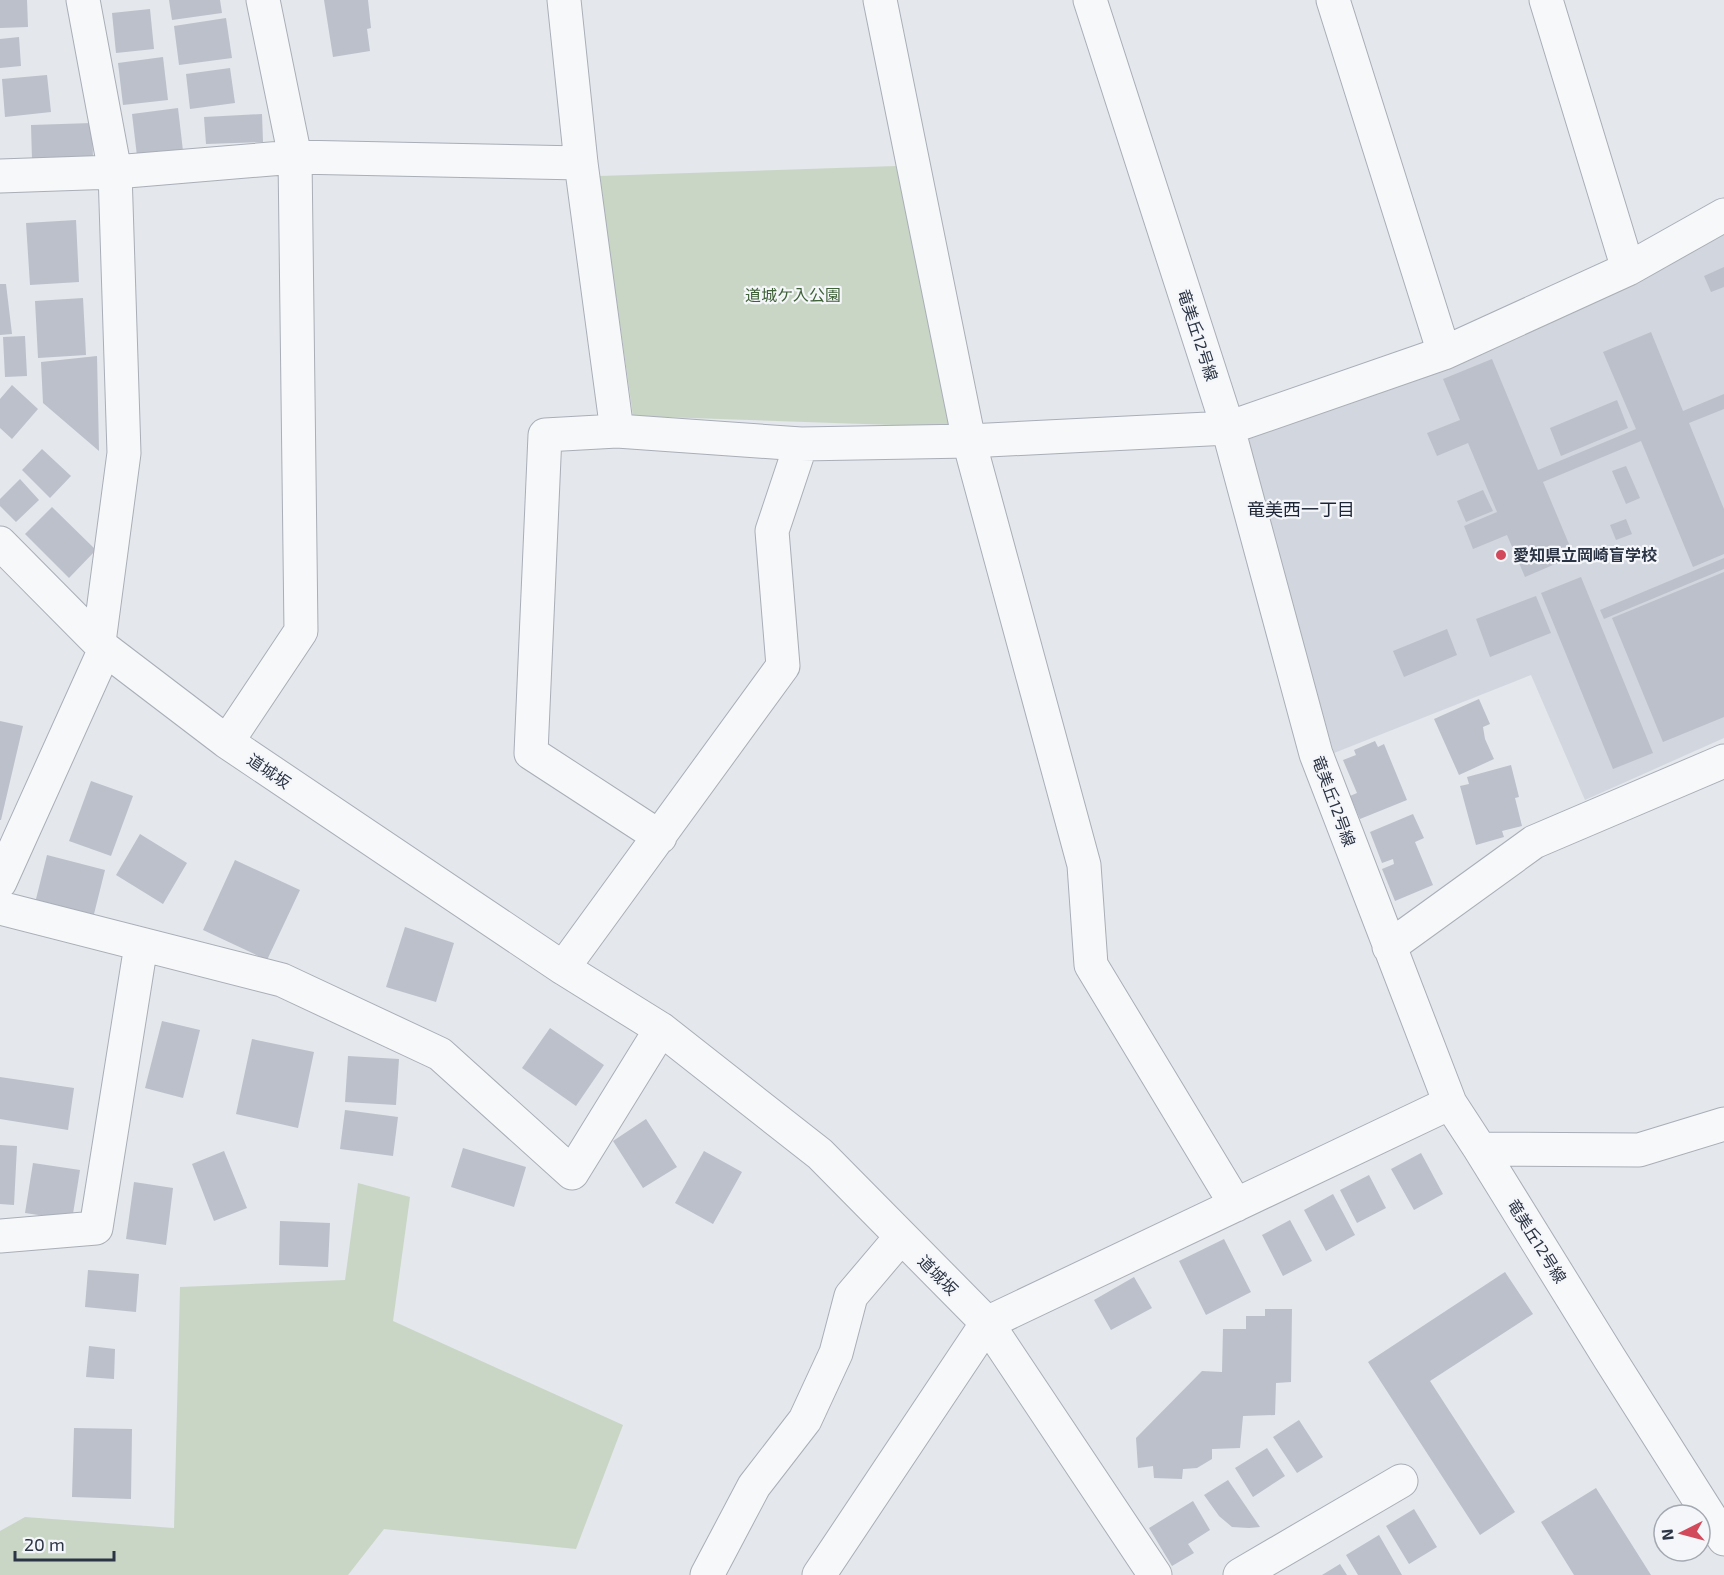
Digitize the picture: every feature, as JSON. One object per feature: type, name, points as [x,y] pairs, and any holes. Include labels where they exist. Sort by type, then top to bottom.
[{"type":"street","points":[[0,882],[102,646],[124,453],[115,172],[82,0]]},
{"type":"street","points":[[227,742],[301,631],[295,157],[262,0]]},
{"type":"street","points":[[564,0],[580,163],[617,431]]},
{"type":"street","points":[[880,0],[969,441],[1084,865],[1091,965],[1236,1205]]},
{"type":"street","name":"竜美丘12号線","points":[[1090,0],[1228,428],[1316,754],[1450,1103],[1724,1539]]},
{"type":"street","points":[[1333,0],[1444,353]]},
{"type":"street","points":[[1546,0],[1628,269]]},
{"type":"street","points":[[0,176],[115,172],[295,157],[580,163]]},
{"type":"street","points":[[660,837],[531,753],[545,435],[617,431],[801,444],[969,441],[1228,428],[1444,353],[1628,269],[1724,215]]},
{"type":"street","points":[[563,968],[783,666],[772,531],[801,444]]},
{"type":"street","name":"道城坂","points":[[0,543],[102,646],[227,742],[563,968],[661,1029],[820,1154],[987,1323],[1155,1575]]},
{"type":"street","points":[[1389,947],[1534,842],[1724,760]]},
{"type":"street","points":[[0,908],[282,980],[440,1054],[572,1173],[661,1029]]},
{"type":"street","points":[[0,1236],[96,1228],[141,945]]},
{"type":"street","points":[[819,1575],[987,1323],[1450,1103]]},
{"type":"street","points":[[1480,1149],[1639,1150],[1724,1124]]},
{"type":"street","points":[[707,1575],[754,1486],[805,1420],[836,1353],[851,1296],[901,1237]]},
{"type":"street","points":[[1240,1575],[1401,1481]]},
{"type":"shaded area","name":"愛知県立岡崎盲学校","points":[[1724,233],[1724,738],[1585,800],[1531,675],[1334,753],[1243,435]]},
{"type":"green space","name":"道城ケ入公園","points":[[896,166],[951,427],[633,416],[599,176]]},
{"type":"green space","points":[[358,1183],[410,1197],[393,1321],[623,1425],[576,1549],[384,1529],[348,1575],[0,1575],[0,1531],[25,1517],[174,1528],[180,1287],[345,1280]]},
{"type":"building","points":[[0,0],[27,0],[28,27],[0,28]]},
{"type":"building","points":[[169,0],[220,0],[222,13],[172,20]]},
{"type":"building","points":[[324,0],[368,0],[371,28],[367,29],[370,51],[333,57]]},
{"type":"building","points":[[150,9],[154,49],[116,53],[112,13]]},
{"type":"building","points":[[226,18],[232,58],[179,65],[174,26]]},
{"type":"building","points":[[19,37],[21,66],[0,68],[0,39]]},
{"type":"building","points":[[163,57],[168,100],[123,105],[118,63]]},
{"type":"building","points":[[230,68],[235,103],[190,109],[186,74]]},
{"type":"building","points":[[47,75],[51,112],[5,117],[2,79]]},
{"type":"building","points":[[178,108],[183,151],[137,156],[132,114]]},
{"type":"building","points":[[262,114],[263,142],[206,144],[204,117]]},
{"type":"building","points":[[92,123],[93,158],[32,160],[31,125]]},
{"type":"building","points":[[76,220],[79,282],[30,285],[26,223]]},
{"type":"building","points":[[1724,267],[1724,287],[1711,292],[1704,276]]},
{"type":"building","points":[[0,284],[6,284],[12,334],[0,335]]},
{"type":"building","points":[[83,298],[86,355],[38,358],[35,301]]},
{"type":"building","points":[[1651,332],[1683,411],[1724,394],[1724,409],[1689,423],[1724,509],[1724,554],[1693,567],[1641,441],[1543,482],[1574,556],[1525,577],[1507,535],[1473,549],[1464,526],[1497,512],[1468,443],[1437,456],[1427,433],[1460,420],[1443,379],[1492,359],[1538,470],[1636,429],[1603,352]]},
{"type":"building","points":[[25,336],[27,376],[5,377],[3,337]]},
{"type":"building","points":[[97,356],[99,451],[43,403],[41,362]]},
{"type":"building","points":[[12,385],[38,409],[12,439],[0,428],[0,399]]},
{"type":"building","points":[[1617,400],[1628,428],[1561,456],[1550,428]]},
{"type":"building","points":[[42,449],[71,476],[50,498],[22,470]]},
{"type":"building","points":[[1626,466],[1640,498],[1626,504],[1612,471]]},
{"type":"building","points":[[20,479],[39,500],[16,522],[0,506],[0,499]]},
{"type":"building","points":[[1483,490],[1493,511],[1466,522],[1457,501]]},
{"type":"building","points":[[52,507],[96,550],[69,578],[25,534]]},
{"type":"building","points":[[1626,519],[1632,534],[1616,540],[1610,525]]},
{"type":"building","points":[[1724,558],[1724,569],[1604,619],[1600,610]]},
{"type":"building","points":[[1724,572],[1724,717],[1663,742],[1612,618]]},
{"type":"building","points":[[1581,577],[1653,753],[1613,769],[1541,593]]},
{"type":"building","points":[[1536,596],[1551,633],[1490,657],[1476,619]]},
{"type":"building","points":[[1447,629],[1457,655],[1404,677],[1393,651]]},
{"type":"building","points":[[1479,699],[1490,724],[1483,727],[1485,739],[1494,759],[1459,775],[1434,719]]},
{"type":"building","points":[[0,721],[23,726],[1,820],[0,820]]},
{"type":"building","points":[[1375,741],[1378,747],[1384,744],[1407,800],[1360,819],[1350,796],[1357,793],[1343,760],[1356,755],[1354,750]]},
{"type":"building","points":[[1511,765],[1519,797],[1515,798],[1522,826],[1502,831],[1504,837],[1476,845],[1460,786],[1469,784],[1467,777]]},
{"type":"building","points":[[91,781],[133,796],[111,856],[69,841]]},
{"type":"building","points":[[1413,814],[1424,838],[1415,842],[1433,885],[1395,901],[1382,869],[1394,864],[1393,859],[1382,863],[1370,832]]},
{"type":"building","points":[[140,834],[187,863],[163,904],[116,875]]},
{"type":"building","points":[[47,855],[105,870],[93,918],[35,903]]},
{"type":"building","points":[[235,860],[300,890],[267,960],[203,930]]},
{"type":"building","points":[[405,927],[454,943],[436,1002],[386,987]]},
{"type":"building","points":[[162,1021],[200,1030],[183,1098],[145,1088]]},
{"type":"building","points":[[550,1028],[604,1065],[576,1106],[522,1068]]},
{"type":"building","points":[[252,1039],[314,1052],[298,1128],[236,1114]]},
{"type":"building","points":[[348,1056],[399,1059],[396,1105],[345,1102]]},
{"type":"building","points":[[0,1077],[74,1088],[68,1130],[0,1119]]},
{"type":"building","points":[[345,1110],[398,1117],[393,1156],[340,1149]]},
{"type":"building","points":[[646,1119],[677,1167],[643,1188],[613,1141]]},
{"type":"building","points":[[0,1145],[17,1146],[14,1205],[0,1204]]},
{"type":"building","points":[[463,1148],[526,1167],[514,1207],[451,1187]]},
{"type":"building","points":[[224,1151],[247,1208],[214,1221],[192,1164]]},
{"type":"building","points":[[704,1151],[742,1172],[713,1224],[675,1203]]},
{"type":"building","points":[[1421,1153],[1443,1194],[1414,1210],[1391,1169]]},
{"type":"building","points":[[33,1163],[80,1170],[72,1220],[25,1213]]},
{"type":"building","points":[[1369,1175],[1386,1208],[1357,1223],[1340,1190]]},
{"type":"building","points":[[134,1182],[173,1188],[166,1245],[126,1239]]},
{"type":"building","points":[[1333,1194],[1355,1235],[1326,1251],[1304,1210]]},
{"type":"building","points":[[1290,1220],[1312,1261],[1283,1276],[1262,1235]]},
{"type":"building","points":[[280,1221],[330,1223],[328,1267],[279,1265]]},
{"type":"building","points":[[1224,1239],[1251,1292],[1206,1315],[1179,1261]]},
{"type":"building","points":[[88,1270],[139,1274],[136,1312],[85,1307]]},
{"type":"building","points":[[1505,1272],[1533,1314],[1430,1381],[1515,1512],[1480,1535],[1368,1362]]},
{"type":"building","points":[[1134,1277],[1152,1308],[1111,1330],[1094,1300]]},
{"type":"building","points":[[1265,1309],[1292,1309],[1291,1382],[1276,1383],[1275,1415],[1243,1416],[1240,1448],[1212,1449],[1212,1459],[1197,1468],[1183,1469],[1182,1479],[1154,1478],[1153,1466],[1138,1468],[1136,1438],[1202,1371],[1222,1372],[1223,1329],[1246,1329],[1246,1316],[1265,1316]]},
{"type":"building","points":[[89,1346],[115,1349],[114,1379],[86,1377]]},
{"type":"building","points":[[1299,1420],[1323,1457],[1297,1473],[1273,1437]]},
{"type":"building","points":[[74,1428],[132,1429],[131,1499],[72,1497]]},
{"type":"building","points":[[1267,1448],[1285,1476],[1253,1497],[1235,1468]]},
{"type":"building","points":[[1228,1480],[1260,1527],[1232,1527],[1219,1516],[1204,1495]]},
{"type":"building","points":[[1596,1488],[1651,1575],[1574,1575],[1541,1522]]},
{"type":"building","points":[[1193,1501],[1210,1530],[1188,1544],[1194,1553],[1172,1566],[1149,1528]]},
{"type":"building","points":[[1414,1509],[1437,1547],[1409,1564],[1386,1526]]},
{"type":"building","points":[[1379,1535],[1402,1575],[1358,1575],[1346,1555]]},
{"type":"building","points":[[1340,1564],[1347,1575],[1322,1575]]},
{"type":"place","name":"愛知県立岡崎盲学校","points":[[1501,555]]},
{"type":"district","name":"竜美西一丁目","points":[[1301,510]]}]
